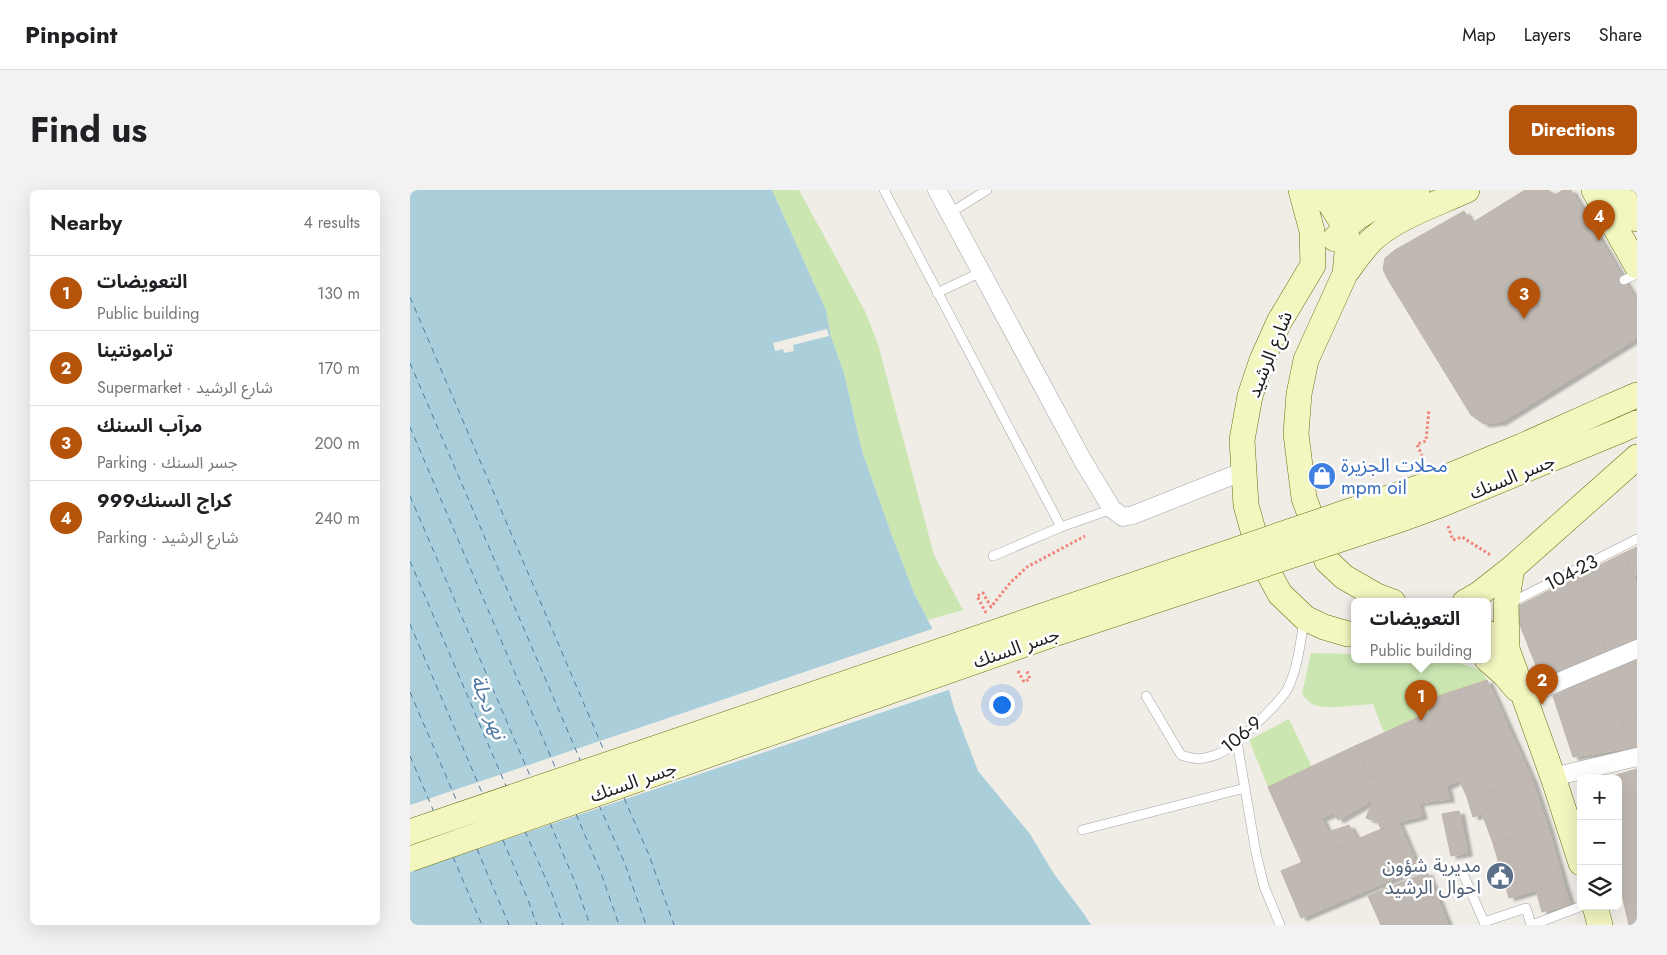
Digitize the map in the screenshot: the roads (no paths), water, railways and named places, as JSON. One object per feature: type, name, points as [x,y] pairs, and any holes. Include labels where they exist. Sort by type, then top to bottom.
[{"type":"main road","name":"شارع الرشيد","points":[[1301,190],[1312,231],[1307,274]]},
{"type":"main road","name":"شارع الرشيد","points":[[1321,190],[1345,226],[1348,243],[1345,274],[1306,360],[1299,394],[1296,434],[1304,498],[1327,561],[1344,577],[1382,598]]},
{"type":"main road","points":[[1331,190],[1336,194],[1358,199],[1390,201]]},
{"type":"main road","name":"شارع الرشيد","points":[[1351,634],[1324,627],[1305,618],[1280,594],[1261,559],[1246,505],[1242,440],[1250,396],[1262,360],[1279,322],[1307,274],[1345,226],[1358,216],[1417,190]]},
{"type":"main road","points":[[1345,274],[1374,239],[1392,224],[1467,190]]},
{"type":"main road","points":[[1594,190],[1631,273]]},
{"type":"main road","points":[[1620,190],[1637,219]]},
{"type":"main road","points":[[1307,274],[1334,299]]},
{"type":"main road","name":"جسر السنك","points":[[410,832],[1432,482],[1522,446],[1637,394]]},
{"type":"main road","name":"جسر السنك","points":[[410,859],[1048,636],[1396,521],[1486,487],[1628,427]]},
{"type":"main road","points":[[1472,598],[1512,568],[1637,457]]},
{"type":"main road","points":[[1497,654],[1512,568]]},
{"type":"main road","points":[[1491,635],[1495,637],[1497,654],[1505,675],[1523,697],[1553,777],[1577,851]]},
{"type":"main road","points":[[1596,910],[1600,925]]},
{"type":"street","points":[[937,190],[1083,461],[1112,509],[1123,517],[1134,515],[1244,471]]},
{"type":"street","points":[[1523,697],[1637,649]]},
{"type":"street","points":[[1553,777],[1637,757]]},
{"type":"lane","points":[[884,190],[1061,527]]},
{"type":"lane","points":[[950,213],[987,190]]},
{"type":"lane","points":[[937,293],[981,272]]},
{"type":"lane","points":[[1631,273],[1637,274]]},
{"type":"lane","points":[[993,556],[1061,527],[1112,509]]},
{"type":"lane","name":"104-23","points":[[1506,605],[1637,539]]},
{"type":"lane","name":"106-9","points":[[1146,696],[1181,754],[1196,760],[1220,754],[1237,742],[1287,691],[1295,670],[1305,618]]},
{"type":"lane","points":[[1237,742],[1256,852],[1264,886],[1280,925]]},
{"type":"lane","points":[[1082,830],[1245,788]]},
{"type":"lane","points":[[1461,869],[1484,922],[1526,908],[1531,925],[1577,908]]},
{"type":"water","name":"نهر دجلة","points":[[410,190],[772,190],[826,310],[831,337],[844,373],[862,451],[914,593],[933,630],[954,708],[978,771],[1030,834],[1054,874],[1091,925],[410,925]]},
{"type":"place","name":"كراج السنك999","points":[[1599,241]]},
{"type":"place","name":"مرآب السنك","points":[[1524,319]]},
{"type":"place","name":"محلات الجزيرة mpm oil","points":[[1322,476]]},
{"type":"place","name":"ترامونتينا","points":[[1542,705]]},
{"type":"place","name":"التعويضات","points":[[1421,721]]},
{"type":"place","name":"مديرية شؤون احوال الرشيد","points":[[1500,876]]}]
